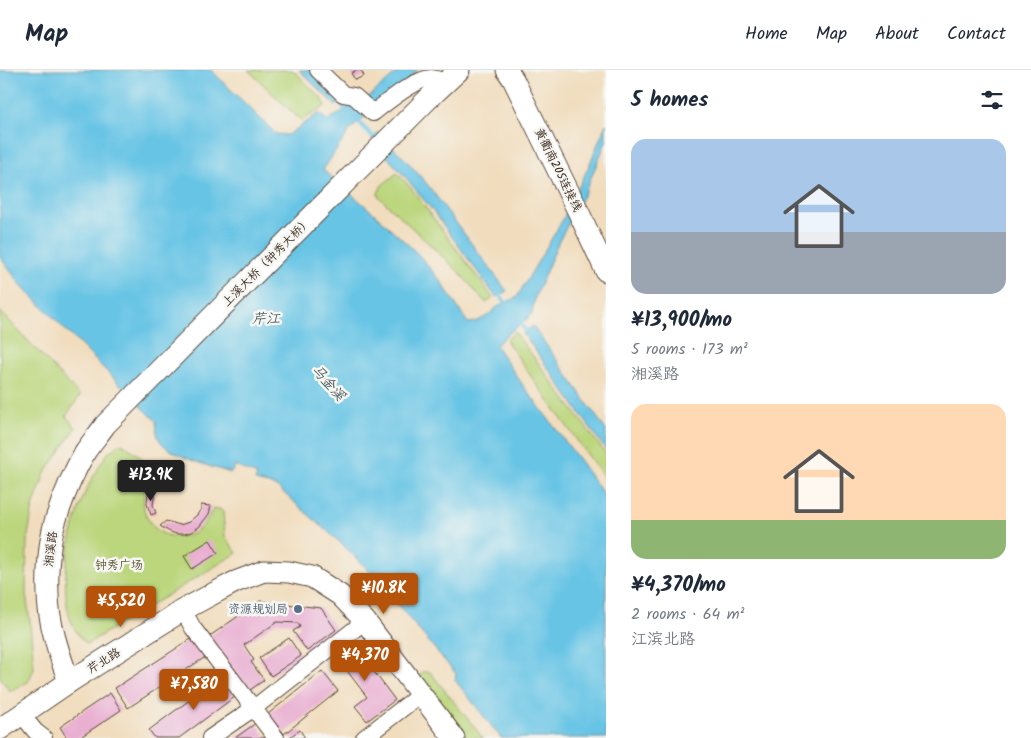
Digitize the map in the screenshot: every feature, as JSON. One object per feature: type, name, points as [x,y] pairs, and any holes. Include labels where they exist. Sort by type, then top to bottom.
[{"type":"main road","name":"黄衢南205连接线","points":[[507,70],[575,204],[606,271]]},
{"type":"main road","name":"上溪大桥（钟秀大桥）","points":[[105,424],[453,76]]},
{"type":"main road","name":"湘溪路","points":[[69,682],[52,623],[48,595],[49,560],[55,523],[70,483],[86,452],[105,424]]},
{"type":"main road","name":"芹北路","points":[[0,729],[69,682],[183,610],[235,582],[264,571],[290,572],[312,577],[340,595],[365,621]]},
{"type":"main road","points":[[365,621],[454,738]]},
{"type":"lane","points":[[318,70],[343,94],[354,96],[373,113],[408,88],[424,80],[453,76]]},
{"type":"lane","points":[[183,610],[193,628],[276,738]]},
{"type":"lane","points":[[210,738],[254,708],[365,621]]},
{"type":"lane","points":[[364,738],[421,694]]},
{"type":"lane","points":[[22,715],[35,731],[44,738]]},
{"type":"green space","points":[[248,70],[293,70],[323,100],[325,106],[302,120]]},
{"type":"green space","points":[[397,173],[411,188],[493,298],[486,303],[459,272],[379,197],[378,193],[382,185]]},
{"type":"green space","points":[[0,311],[80,396],[66,416],[76,428],[45,473],[33,507],[27,541],[26,594],[34,669],[28,682],[10,691],[0,677]]},
{"type":"green space","points":[[515,332],[606,454],[606,480],[506,340]]},
{"type":"green space","name":"钟秀广场","points":[[121,443],[139,455],[153,471],[144,493],[144,507],[149,521],[155,528],[169,536],[189,535],[200,528],[213,509],[220,509],[223,512],[225,536],[237,553],[87,644],[76,631],[69,614],[66,594],[66,572],[69,551],[78,511],[86,491],[109,452]]},
{"type":"green space","points":[[422,672],[430,672],[483,738],[463,738],[418,680]]},
{"type":"water","name":"芹江","points":[[0,70],[211,70],[276,134],[288,135],[319,113],[327,120],[352,104],[356,105],[400,70],[418,70],[350,130],[323,170],[418,254],[440,280],[468,323],[476,322],[487,316],[497,307],[517,297],[562,221],[588,168],[606,124],[606,142],[585,192],[558,243],[535,297],[532,313],[496,346],[606,498],[606,738],[501,738],[455,680],[456,674],[371,573],[343,545],[278,488],[255,481],[257,475],[235,466],[231,473],[202,464],[179,455],[162,443],[157,435],[156,421],[20,284],[0,257]]},
{"type":"water","points":[[299,70],[312,70],[343,99],[336,106]]},
{"type":"water","points":[[378,132],[427,184],[507,291],[496,297],[433,211],[371,139]]},
{"type":"water","points":[[533,326],[606,430],[606,450],[523,333]]},
{"type":"building","points":[[361,70],[364,76],[355,80],[351,73]]},
{"type":"building","points":[[148,491],[155,491],[153,505],[156,513],[151,515],[147,504]]},
{"type":"building","points":[[201,505],[211,506],[209,514],[199,527],[191,532],[177,534],[160,526],[166,521],[180,525],[189,522],[197,515]]},
{"type":"building","points":[[210,540],[218,553],[192,569],[184,556]]},
{"type":"building","points":[[260,601],[321,608],[336,630],[307,651],[293,631],[300,627],[298,623],[277,622],[244,645],[254,660],[251,662],[264,680],[246,693],[207,638]]},
{"type":"building","points":[[194,637],[207,656],[128,708],[115,688]]},
{"type":"building","points":[[289,638],[301,656],[271,676],[259,658]]},
{"type":"building","points":[[352,642],[395,700],[367,721],[355,706],[367,697],[335,655]]},
{"type":"building","points":[[322,671],[338,691],[284,734],[268,714]]},
{"type":"building","points":[[222,676],[236,696],[179,738],[155,738],[149,730]]},
{"type":"building","points":[[110,693],[121,710],[79,738],[67,738],[60,727]]},
{"type":"building","points":[[256,723],[267,738],[235,738]]},
{"type":"building","points":[[300,730],[305,738],[288,738]]},
{"type":"waterway","points":[[337,100],[349,113]]},
{"type":"waterway","points":[[356,119],[375,139]]},
{"type":"waterway","points":[[497,291],[507,305]]},
{"type":"waterway","points":[[519,321],[528,334]]},
{"type":"place","name":"资源规划局","points":[[298,609]]},
{"type":"water label","name":"马金溪","points":[[328,383]]}]
